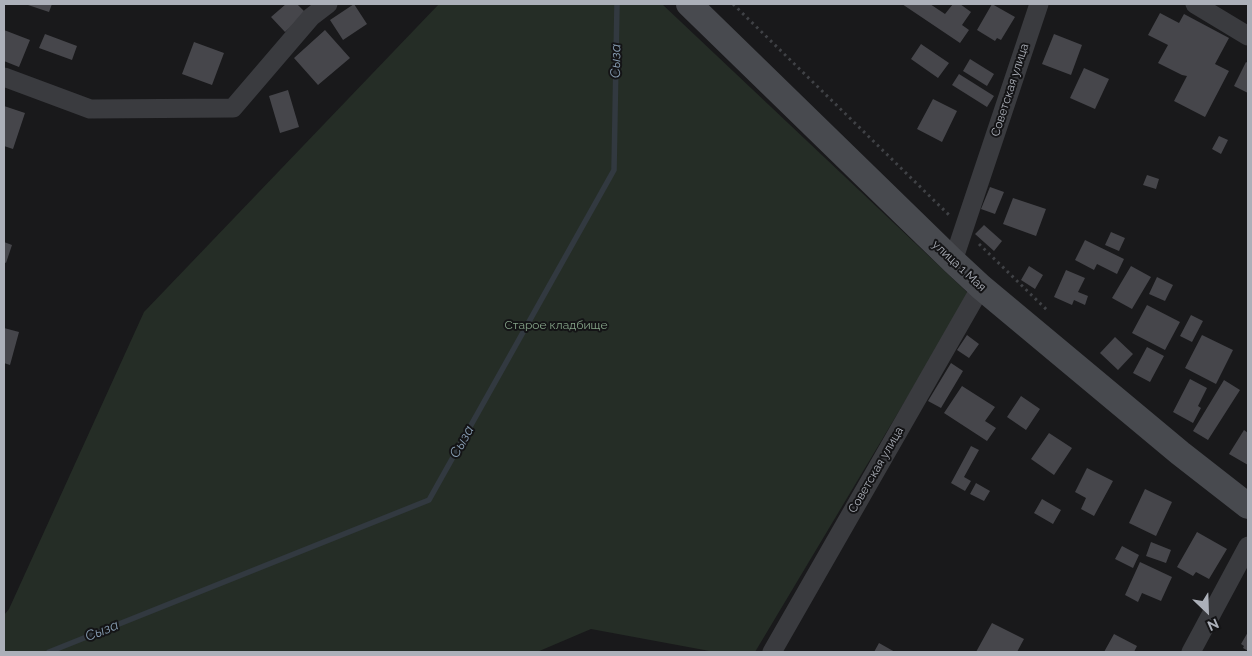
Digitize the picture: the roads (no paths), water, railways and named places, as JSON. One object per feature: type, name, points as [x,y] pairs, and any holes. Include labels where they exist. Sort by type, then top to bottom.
[{"type":"main road","name":"улица 1 Мая","points":[[689,4],[952,261],[1180,453],[1248,506]]},
{"type":"street","points":[[4,78],[90,109],[234,108],[312,18],[328,4]]},
{"type":"street","name":"Советская улица","points":[[952,261],[1039,4]]},
{"type":"street","points":[[1195,4],[1248,36]]},
{"type":"street","name":"Советская улица","points":[[772,652],[981,287]]},
{"type":"street","points":[[1192,652],[1248,546]]},
{"type":"waterway","name":"Сыза","points":[[49,652],[429,500],[614,170],[617,4]]},
{"type":"park label","name":"Старое кладбище","points":[[556,325]]}]
